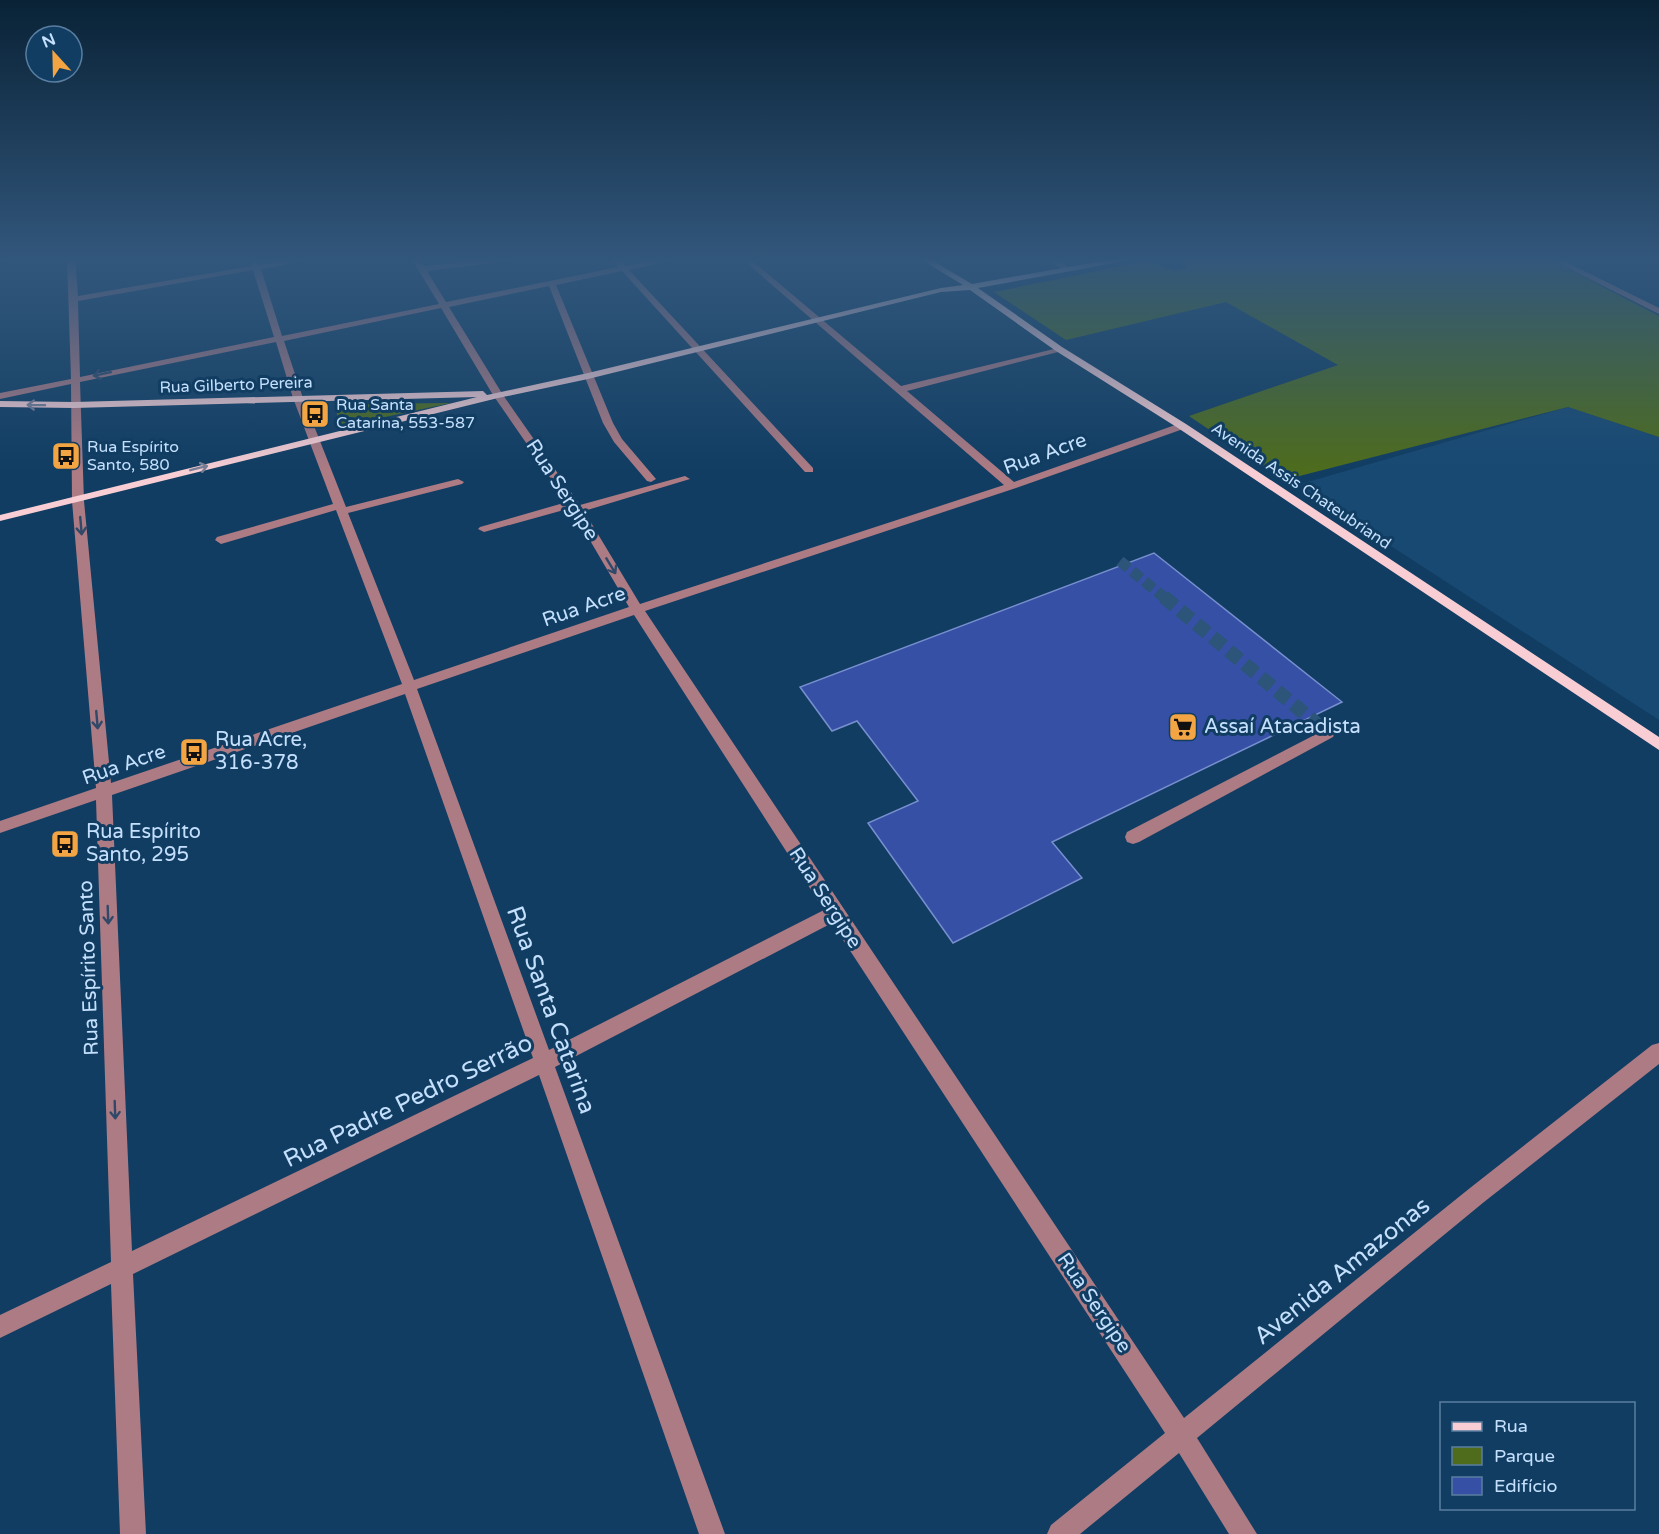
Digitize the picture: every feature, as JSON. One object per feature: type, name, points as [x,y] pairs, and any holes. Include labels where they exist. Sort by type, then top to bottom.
[{"type":"main road","points":[[0,518],[498,395],[781,330]]},
{"type":"main road","name":"Avenida Assis Chateubriand","points":[[1031,330],[1182,426],[1659,744]]},
{"type":"main road","name":"Rua Gilberto Pereira","points":[[0,404],[74,405],[472,393],[498,395]]},
{"type":"street","name":"Rua Espírito Santo","points":[[76,330],[74,405],[78,498],[104,793],[133,1534]]},
{"type":"street","name":"Rua Santa Catarina","points":[[276,330],[298,398],[410,688],[712,1534]]},
{"type":"street","points":[[0,396],[315,330]]},
{"type":"street","name":"Rua Sergipe","points":[[458,330],[498,395],[576,507],[637,609],[835,914],[1244,1534]]},
{"type":"street","points":[[570,330],[608,423],[618,440],[651,479]]},
{"type":"street","points":[[679,330],[809,470]]},
{"type":"street","points":[[826,330],[1012,486]]},
{"type":"street","points":[[899,390],[1059,349]]},
{"type":"street","name":"Rua Acre","points":[[0,827],[637,609],[1012,486],[1182,426]]},
{"type":"street","points":[[484,529],[685,479]]},
{"type":"street","points":[[221,540],[342,508],[458,482]]},
{"type":"street","points":[[1133,837],[1328,733]]},
{"type":"street","name":"Rua Padre Pedro Serrão","points":[[0,1327],[545,1062],[835,914]]},
{"type":"street","name":"Avenida Amazonas","points":[[1060,1534],[1477,1195],[1659,1052]]},
{"type":"shaded area","points":[[1568,407],[1659,437],[1659,720],[1297,485]]},
{"type":"green space","points":[[1050,330],[1110,330],[1066,340]]},
{"type":"green space","points":[[1275,330],[1659,330],[1659,437],[1568,407],[1284,480],[1189,416],[1338,365]]},
{"type":"green space","points":[[451,403],[338,427],[336,404]]},
{"type":"building","points":[[1154,553],[1342,702],[1052,842],[1082,878],[953,943],[868,823],[918,801],[857,721],[832,731],[800,687]]},
{"type":"tunnel","points":[[1120,561],[1166,599]]},
{"type":"tunnel","points":[[1164,597],[1328,733]]},
{"type":"place","name":"Rua Santa Catarina, 553-587","points":[[315,414]]},
{"type":"place","name":"Rua Espírito Santo, 580","points":[[66,456]]},
{"type":"place","name":"Assaí Atacadista","points":[[1183,727]]},
{"type":"place","name":"Rua Acre, 316-378","points":[[194,752]]},
{"type":"place","name":"Rua Espírito Santo, 295","points":[[65,844]]}]
